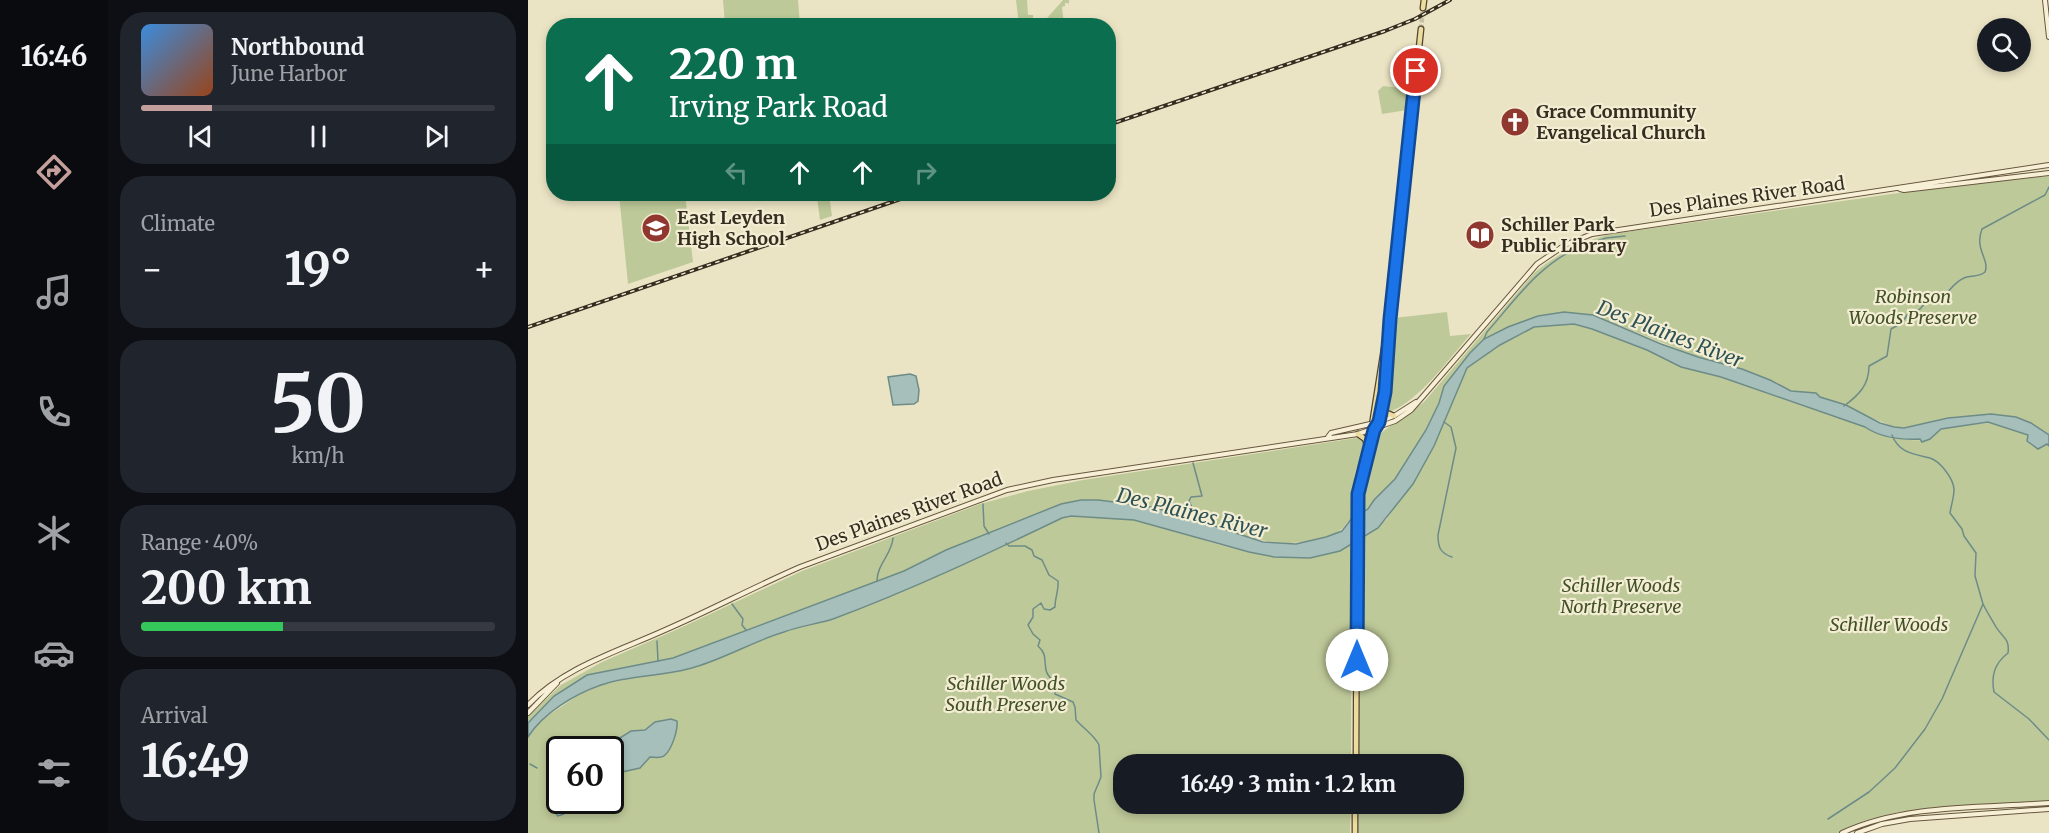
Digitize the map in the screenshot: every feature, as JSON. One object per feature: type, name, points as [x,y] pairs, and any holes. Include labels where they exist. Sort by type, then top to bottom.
[{"type":"main road","points":[[1423,8],[1424,0]]},
{"type":"main road","points":[[2045,0],[2049,37]]},
{"type":"main road","points":[[1373,427],[1379,422],[1387,375],[1390,319],[1421,28]]},
{"type":"main road","name":"Des Plaines River Road","points":[[1899,189],[1904,186],[2049,165]]},
{"type":"main road","name":"Des Plaines River Road","points":[[528,705],[550,685],[597,660],[715,608],[800,567],[988,496],[1053,480],[1358,434],[1399,418],[1411,410],[1537,264],[1573,242],[1592,234],[1899,189],[2049,173]]},
{"type":"main road","points":[[1356,754],[1359,483],[1373,427],[1386,329],[1390,319]]},
{"type":"main road","name":"Des Plaines River Road","points":[[1379,422],[1417,402]]},
{"type":"main road","points":[[1382,408],[1394,416]]},
{"type":"main road","name":"Des Plaines River Road","points":[[1328,437],[1331,434],[1373,427]]},
{"type":"main road","points":[[1358,434],[1365,439],[1368,449]]},
{"type":"main road","name":"Des Plaines River Road","points":[[528,712],[559,681]]},
{"type":"main road","points":[[1842,833],[1866,823],[1904,813],[2049,803]]},
{"type":"main road","points":[[1857,833],[1882,824],[1910,819],[2049,809]]},
{"type":"main road","points":[[1355,814],[1355,833]]},
{"type":"green space","points":[[723,0],[798,0],[799,18],[724,18]]},
{"type":"green space","points":[[1016,0],[1027,0],[1028,15],[1033,15],[1033,18],[1018,18]]},
{"type":"green space","points":[[1063,0],[1069,0],[1069,5],[1065,3],[1062,7],[1063,18],[1047,18]]},
{"type":"green space","points":[[1383,86],[1409,89],[1407,110],[1382,114],[1378,91]]},
{"type":"green space","name":"Robinson Woods Preserve","points":[[2049,176],[2049,435],[2021,420],[1995,416],[1952,417],[1926,424],[1894,427],[1820,397],[1816,393],[1791,391],[1742,369],[1698,357],[1593,315],[1564,312],[1538,316],[1490,336],[1470,353],[1444,386],[1439,403],[1426,430],[1395,479],[1374,500],[1371,507],[1362,511],[1360,508],[1366,473],[1378,435],[1424,402],[1534,273],[1570,249],[1612,234],[1947,186]]},
{"type":"green space","name":"East Leyden High School","points":[[620,201],[686,201],[693,262],[628,284]]},
{"type":"green space","points":[[817,201],[830,201],[832,216],[820,220]]},
{"type":"green space","points":[[1447,312],[1450,336],[1471,334],[1423,389],[1412,399],[1389,412],[1385,407],[1394,318]]},
{"type":"green space","name":"Schiller Woods","points":[[1574,324],[1592,329],[1647,350],[1681,367],[1721,377],[1887,436],[1907,440],[1925,440],[1946,428],[1993,423],[2017,430],[2047,444],[2049,446],[2049,801],[1898,812],[1864,821],[1838,833],[1358,833],[1358,814],[1464,814],[1464,754],[1359,754],[1360,546],[1362,538],[1386,520],[1402,495],[1413,484],[1434,446],[1467,368],[1489,352],[1534,327]]},
{"type":"green space","points":[[1361,438],[1364,449],[1356,470],[1353,514],[1340,530],[1328,536],[1305,542],[1282,543],[1260,540],[1170,512],[1136,505],[1093,501],[1061,504],[946,550],[904,571],[673,658],[587,675],[554,696],[528,723],[528,716],[561,685],[602,662],[802,571],[980,504],[1083,480]]},
{"type":"green space","name":"Schiller Woods South Preserve","points":[[1072,516],[1135,520],[1216,544],[1273,556],[1301,558],[1328,554],[1352,544],[1351,754],[1113,754],[1113,814],[1351,814],[1350,833],[528,833],[528,737],[540,721],[577,696],[601,685],[694,668],[786,631],[833,619],[928,580],[1062,518]]},
{"type":"water","points":[[1564,312],[1593,315],[1661,344],[1742,369],[1791,391],[1816,393],[1820,397],[1846,405],[1880,423],[1894,427],[1904,428],[1948,418],[1991,414],[2016,417],[2031,423],[2049,435],[2049,446],[2047,444],[2038,449],[2027,441],[2028,435],[1988,422],[1941,429],[1930,439],[1922,442],[1920,439],[1898,439],[1884,436],[1865,427],[1721,377],[1681,367],[1647,350],[1592,329],[1574,324],[1534,327],[1500,345],[1467,368],[1434,446],[1413,484],[1378,528],[1340,551],[1310,558],[1274,557],[1134,520],[1071,516],[1062,518],[920,584],[833,619],[773,636],[695,667],[613,681],[591,689],[551,712],[528,737],[528,723],[554,696],[587,675],[673,658],[904,571],[946,550],[1061,504],[1081,500],[1098,500],[1146,506],[1175,513],[1263,542],[1296,544],[1342,531],[1352,518],[1368,509],[1395,479],[1426,430],[1439,403],[1444,386],[1484,339],[1538,316]]},
{"type":"water","points":[[910,374],[916,376],[919,390],[918,401],[914,404],[893,405],[888,377]]},
{"type":"water","points":[[671,719],[677,721],[677,729],[668,752],[660,757],[650,757],[640,768],[624,772],[623,736],[631,731],[645,730],[655,722]]},
{"type":"pier","points":[[1362,508],[1362,542],[1352,548],[1352,515]]},
{"type":"waterway","points":[[1844,406],[1862,389],[1869,373],[1869,366],[1887,356],[1891,329],[1902,323],[1907,315],[1920,309],[1927,301],[1941,300],[1959,281],[1985,272],[1986,263],[1980,243],[1982,229],[2045,195],[2049,187]]},
{"type":"waterway","points":[[1585,245],[1606,238],[1625,236]]},
{"type":"waterway","points":[[1484,339],[1508,307],[1541,272],[1567,253],[1582,246]]},
{"type":"waterway","points":[[1444,422],[1451,427],[1456,448],[1438,539],[1442,551],[1452,557]]},
{"type":"waterway","points":[[1828,819],[1869,792],[1881,781],[1895,768],[1925,729],[1942,699],[1983,604],[1975,576],[1976,553],[1950,513],[1954,490],[1949,476],[1934,460],[1912,454],[1898,446],[1892,435]]},
{"type":"waterway","name":"Des Plaines River","points":[[1189,520],[1194,511],[1189,501],[1191,497],[1202,496],[1193,463]]},
{"type":"waterway","points":[[983,504],[984,526],[989,534]]},
{"type":"waterway","points":[[877,581],[879,569],[893,538]]},
{"type":"waterway","points":[[1006,543],[1009,546],[1025,546],[1032,550],[1034,556],[1042,560],[1049,575],[1058,581],[1055,607],[1050,610],[1044,609],[1041,603],[1033,609],[1033,617],[1028,625],[1040,640],[1038,646],[1044,654],[1047,674],[1055,683],[1055,694],[1073,702],[1076,720],[1099,745],[1101,777],[1094,794],[1099,833]]},
{"type":"waterway","points":[[732,604],[743,619],[742,625],[746,630]]},
{"type":"waterway","points":[[1983,604],[2008,644],[2008,653],[1999,661],[1995,671],[1994,692],[2029,719],[2049,740]]},
{"type":"waterway","points":[[657,641],[658,661]]},
{"type":"waterway","points":[[530,764],[537,768]]},
{"type":"tunnel","points":[[1421,29],[1423,8]]},
{"type":"railway","points":[[1116,122],[1385,31],[1415,19],[1450,0]]},
{"type":"railway","points":[[528,327],[895,201]]},
{"type":"place","name":"Grace Community Evangelical Church","points":[[1515,122]]},
{"type":"place","name":"East Leyden High School","points":[[656,228]]},
{"type":"place","name":"Schiller Park Public Library","points":[[1480,235]]},
{"type":"route","points":[[1357,660],[1358,494],[1374,430],[1379,422],[1385,392],[1390,319],[1416,71]]},
{"type":"park label","name":"Schiller Woods North Preserve","points":[[1621,596]]}]
